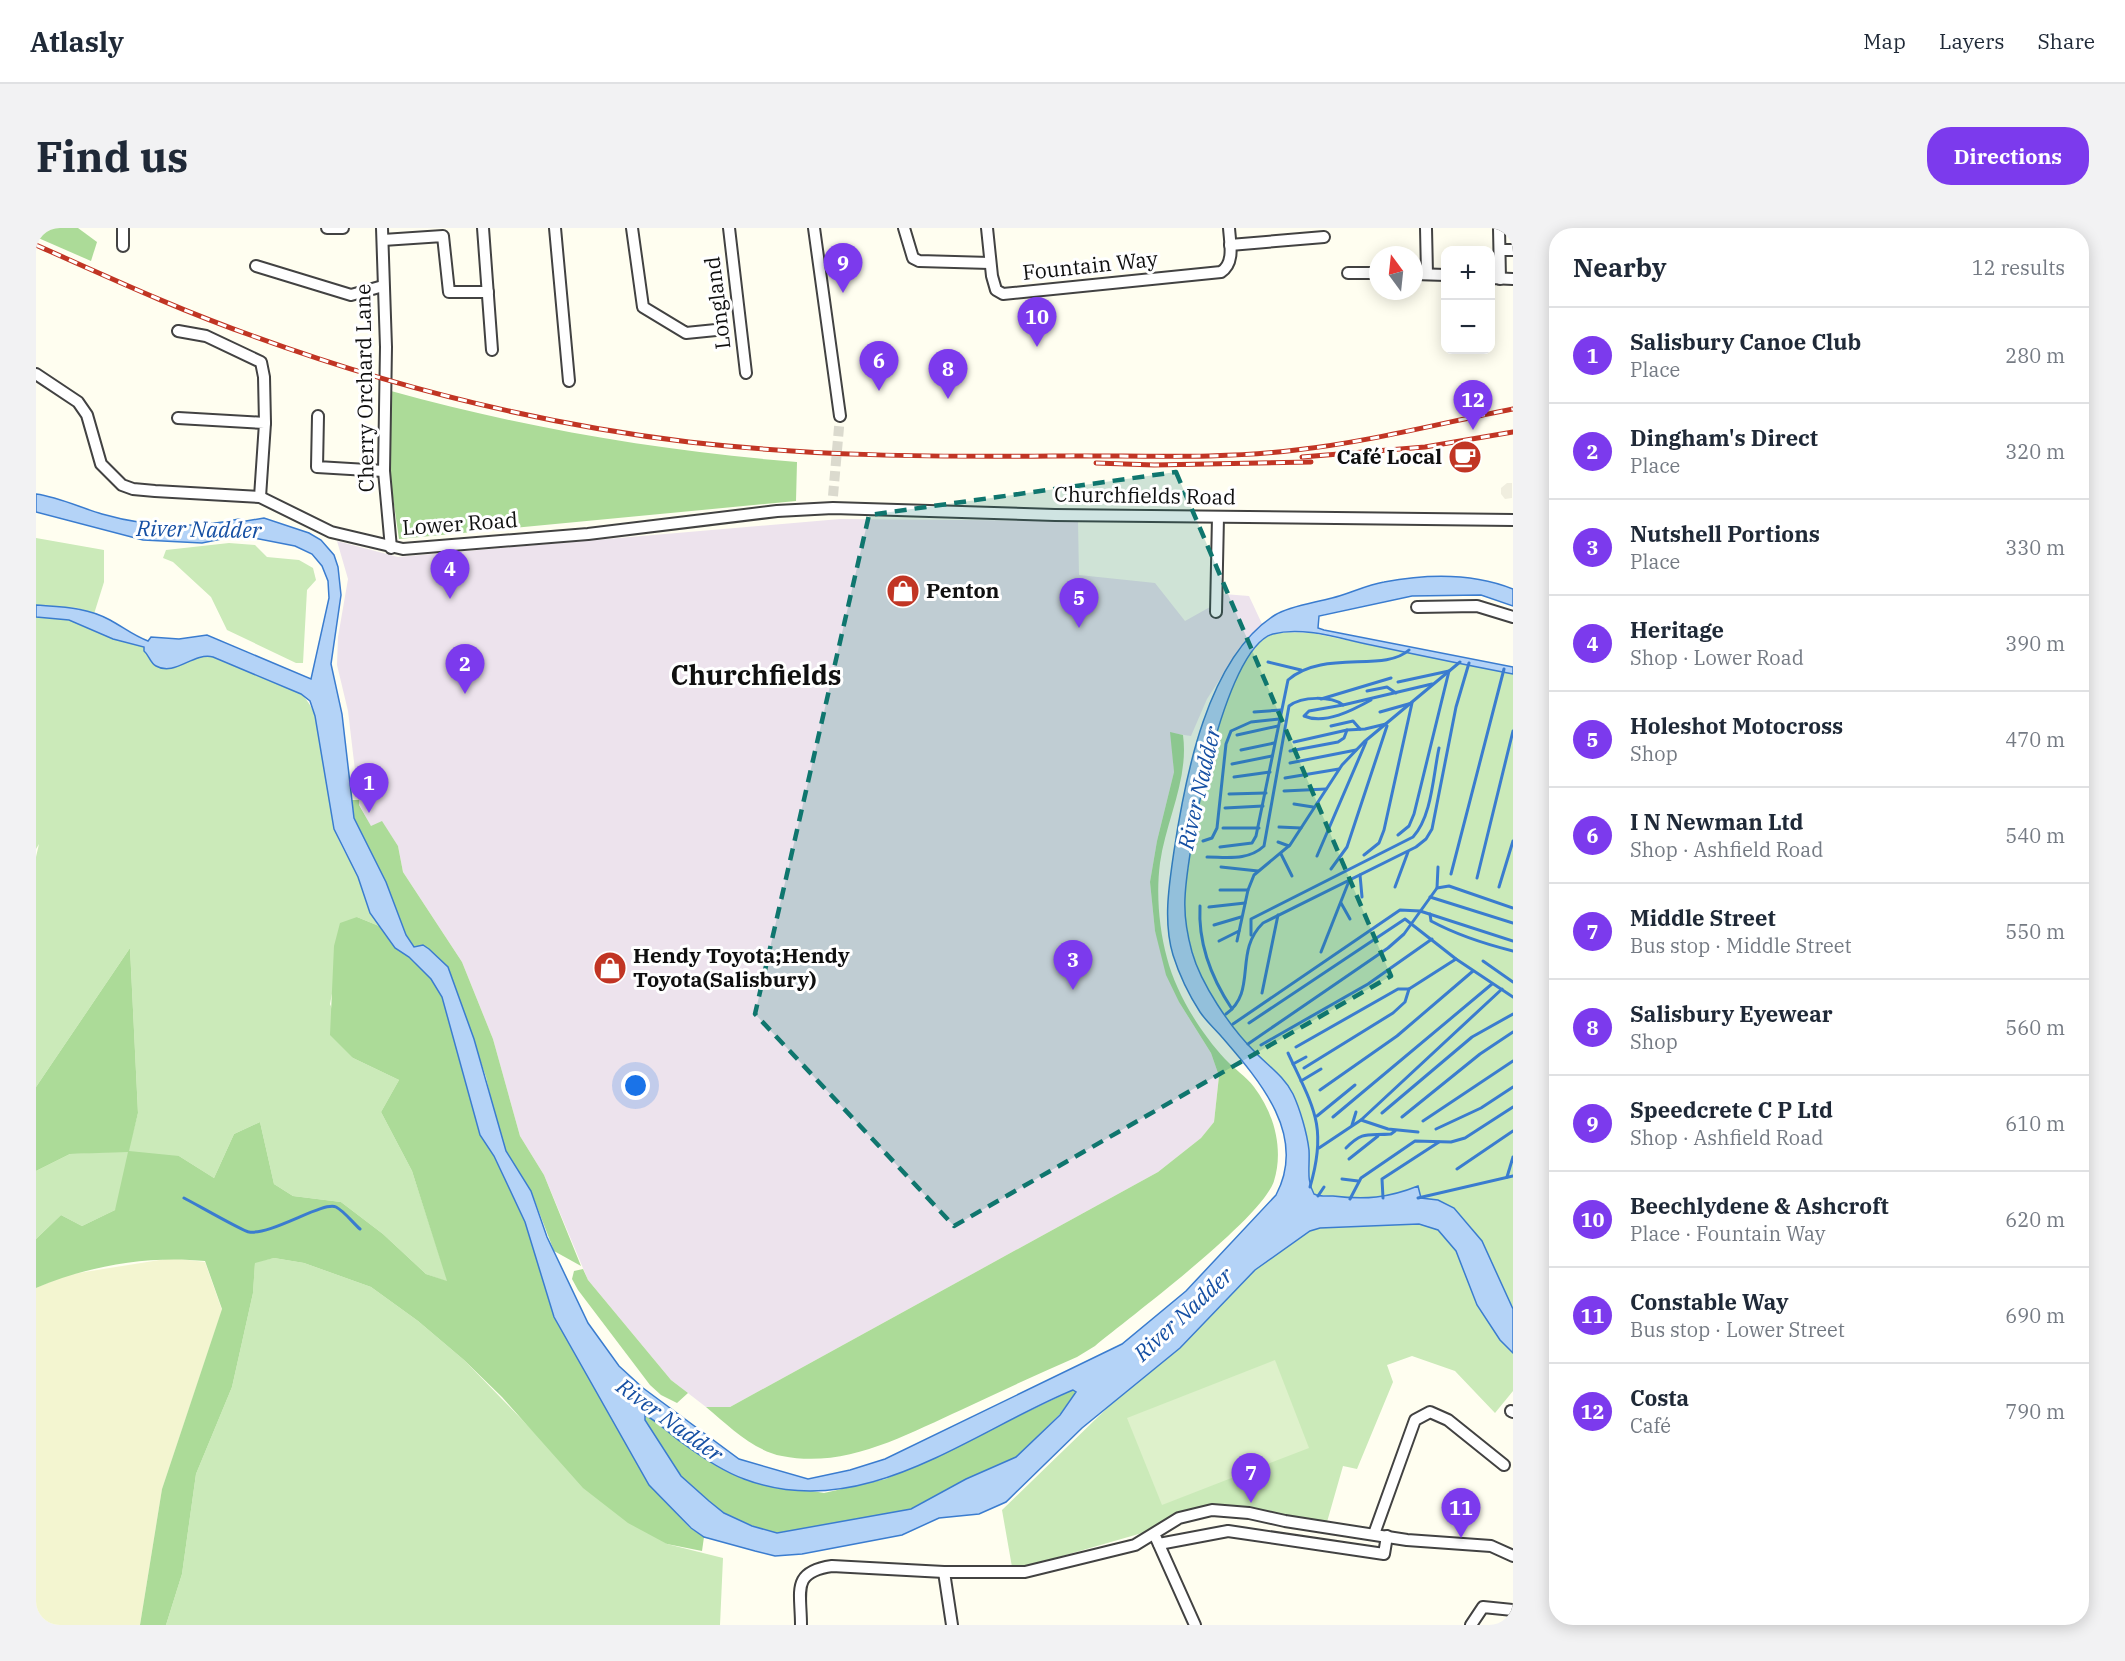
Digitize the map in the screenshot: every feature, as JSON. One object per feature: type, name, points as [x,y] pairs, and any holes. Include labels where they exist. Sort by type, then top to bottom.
[{"type":"street","points":[[123,228],[123,246]]},
{"type":"street","points":[[327,228],[344,228]]},
{"type":"street","name":"Cherry Orchard Lane","points":[[382,228],[386,347],[384,471],[391,548]]},
{"type":"street","points":[[483,228],[492,350]]},
{"type":"street","points":[[555,228],[569,381]]},
{"type":"street","points":[[632,228],[643,307],[686,333],[716,330]]},
{"type":"street","name":"Longland","points":[[729,228],[746,373]]},
{"type":"street","points":[[814,228],[840,416]]},
{"type":"street","points":[[904,228],[913,258],[920,261],[990,263]]},
{"type":"street","name":"Fountain Way","points":[[987,228],[990,263],[996,290],[1003,294],[1221,272],[1228,268],[1230,262],[1229,228]]},
{"type":"street","points":[[1426,228],[1427,274]]},
{"type":"street","points":[[1499,228],[1500,250],[1495,279],[1513,279]]},
{"type":"street","points":[[383,240],[443,236],[448,292],[488,292]]},
{"type":"street","points":[[1230,245],[1324,237]]},
{"type":"street","points":[[1500,250],[1513,250]]},
{"type":"street","points":[[256,266],[351,295],[384,286]]},
{"type":"street","points":[[1348,273],[1369,273]]},
{"type":"street","points":[[1423,274],[1441,275]]},
{"type":"street","points":[[178,331],[206,336],[261,362],[264,377],[265,423],[260,497]]},
{"type":"street","name":"Lower Road","points":[[36,374],[78,402],[87,415],[101,464],[122,484],[144,490],[260,497],[331,532],[391,548],[403,549],[588,534],[777,511]]},
{"type":"street","points":[[318,416],[317,467],[384,471]]},
{"type":"street","points":[[178,418],[265,423]]},
{"type":"street","points":[[832,507],[833,496]]},
{"type":"street","name":"Churchfields Road","points":[[777,511],[832,507],[1010,514],[1513,520]]},
{"type":"street","points":[[1216,612],[1218,516]]},
{"type":"street","points":[[1417,607],[1477,606],[1513,617]]},
{"type":"street","points":[[1374,1534],[1415,1420],[1430,1412],[1448,1420],[1504,1465]]},
{"type":"street","points":[[801,1625],[801,1582],[806,1573],[814,1569],[832,1566],[944,1572],[1025,1572],[1135,1545],[1153,1532],[1195,1512],[1222,1510],[1387,1536],[1491,1546],[1513,1557]]},
{"type":"street","points":[[1159,1544],[1228,1531],[1384,1554],[1387,1536]]},
{"type":"street","points":[[1153,1532],[1195,1625]]},
{"type":"street","points":[[944,1572],[952,1625]]},
{"type":"street","points":[[1471,1625],[1484,1607],[1513,1610]]},
{"type":"highlighted area","points":[[1176,472],[1391,976],[954,1226],[755,1014],[869,515]]},
{"type":"shaded area","points":[[1507,483],[1512,483],[1512,498],[1505,499],[1501,494],[1501,488]]},
{"type":"shaded area","points":[[840,519],[1078,521],[1079,575],[1155,583],[1185,621],[1210,607],[1211,593],[1249,596],[1263,626],[1244,642],[1207,699],[1191,736],[1171,733],[1174,772],[1157,841],[1150,882],[1155,931],[1179,1002],[1211,1053],[1219,1076],[1214,1122],[1201,1138],[1158,1172],[730,1407],[706,1407],[671,1380],[588,1280],[544,1175],[520,1136],[493,1039],[462,962],[403,872],[398,846],[382,822],[371,827],[359,804],[348,711],[337,665],[338,637],[348,579],[337,541],[398,557]]},
{"type":"green space","points":[[36,228],[78,228],[97,242],[91,261],[36,237]]},
{"type":"green space","points":[[391,391],[491,416],[593,436],[694,451],[797,462],[796,501],[399,539],[391,484]]},
{"type":"green space","points":[[36,538],[104,550],[104,582],[94,614],[78,608],[36,605]]},
{"type":"green space","points":[[229,543],[255,545],[267,557],[299,560],[313,568],[316,580],[307,590],[303,663],[296,663],[227,630],[211,597],[173,562],[163,558],[166,550]]},
{"type":"green space","points":[[36,617],[69,620],[113,639],[145,647],[155,666],[168,669],[197,657],[213,657],[301,694],[310,705],[321,737],[336,833],[358,876],[372,914],[379,926],[357,917],[334,983],[330,1004],[353,1058],[399,1080],[381,1112],[412,1171],[448,1282],[426,1274],[383,1234],[341,1202],[293,1196],[274,1184],[260,1122],[234,1134],[214,1178],[179,1156],[115,1210],[82,1226],[61,1215],[36,1239],[36,1171],[70,1154],[128,1151],[138,1113],[130,948],[36,1087],[36,857],[39,844],[36,849]]},
{"type":"green space","points":[[1312,633],[1513,674],[1513,1309],[1489,1257],[1469,1225],[1441,1203],[1421,1198],[1418,1186],[1390,1197],[1362,1200],[1314,1194],[1310,1183],[1304,1126],[1294,1097],[1226,1016],[1202,977],[1192,950],[1185,910],[1188,872],[1201,797],[1223,713],[1237,677],[1253,650],[1271,635]]},
{"type":"green space","points":[[1170,732],[1183,735],[1184,751],[1180,783],[1160,863],[1159,911],[1164,947],[1176,985],[1190,1012],[1216,1048],[1254,1087],[1272,1120],[1277,1144],[1277,1169],[1274,1181],[1264,1198],[1246,1219],[1194,1266],[1095,1346],[1077,1357],[897,1439],[852,1454],[806,1459],[771,1453],[751,1443],[706,1407],[730,1407],[1158,1172],[1201,1138],[1214,1122],[1219,1076],[1211,1053],[1179,1002],[1166,975],[1155,931],[1150,882],[1157,841],[1174,772]]},
{"type":"green space","points":[[352,800],[359,800],[359,805],[371,826],[382,821],[398,846],[403,872],[462,962],[493,1039],[520,1136],[544,1175],[581,1266],[554,1251],[531,1191],[506,1151],[498,1130],[486,1077],[448,967],[414,947],[406,935],[386,882],[354,818]]},
{"type":"green space","points":[[357,917],[379,926],[395,948],[409,957],[431,979],[442,997],[480,1135],[494,1156],[525,1222],[554,1317],[649,1485],[690,1528],[704,1537],[702,1551],[667,1544],[628,1523],[583,1488],[502,1397],[464,1360],[418,1321],[371,1287],[304,1263],[274,1258],[255,1263],[253,1293],[232,1387],[196,1474],[182,1574],[166,1625],[140,1625],[162,1489],[222,1309],[205,1261],[162,1260],[119,1264],[76,1274],[36,1288],[36,1239],[61,1215],[82,1226],[115,1210],[128,1152],[70,1154],[36,1171],[36,1087],[130,948],[138,1113],[129,1151],[179,1156],[214,1178],[234,1134],[260,1122],[274,1184],[293,1196],[341,1202],[383,1234],[426,1274],[447,1281],[412,1171],[381,1112],[399,1080],[353,1058],[330,1035],[334,946],[340,923]]},
{"type":"green space","points":[[1412,1217],[1444,1227],[1477,1267],[1513,1353],[1513,1391],[1495,1413],[1455,1371],[1412,1356],[1387,1365],[1393,1382],[1357,1469],[1343,1466],[1327,1522],[1222,1510],[1031,1565],[1012,1567],[1002,1510],[1301,1220]]},
{"type":"green space","points":[[172,1258],[205,1262],[222,1310],[162,1489],[140,1625],[36,1625],[36,1288],[66,1275]]},
{"type":"green space","points":[[274,1258],[304,1263],[371,1287],[418,1321],[464,1360],[535,1433],[667,1544],[723,1558],[720,1625],[166,1625],[182,1574],[196,1474],[232,1387],[253,1293],[255,1262]]},
{"type":"green space","points":[[583,1269],[588,1280],[671,1380],[688,1393],[677,1403],[661,1395],[650,1385],[578,1290],[572,1279],[574,1271]]},
{"type":"green space","points":[[1275,1360],[1309,1448],[1162,1505],[1127,1418]]},
{"type":"green space","points":[[1073,1390],[1076,1392],[1060,1414],[1016,1457],[966,1479],[911,1509],[777,1533],[752,1526],[724,1513],[709,1501],[681,1476],[645,1420],[645,1414],[683,1443],[742,1479],[824,1493],[886,1479]]},
{"type":"water","name":"River Nadder","points":[[36,494],[94,512],[153,524],[187,525],[264,518],[309,533],[321,540],[334,555],[338,567],[341,595],[331,664],[342,714],[354,818],[386,882],[406,935],[414,947],[423,945],[448,967],[474,1039],[506,1151],[531,1191],[547,1237],[588,1323],[619,1366],[643,1388],[739,1459],[808,1479],[850,1470],[885,1459],[1122,1344],[1186,1291],[1276,1195],[1284,1173],[1286,1151],[1283,1130],[1275,1110],[1250,1071],[1207,1021],[1192,999],[1173,955],[1168,930],[1168,903],[1174,851],[1185,789],[1203,722],[1216,689],[1232,660],[1252,634],[1281,612],[1377,583],[1416,577],[1466,578],[1513,589],[1513,606],[1481,595],[1412,596],[1319,616],[1318,628],[1513,667],[1513,674],[1310,632],[1273,634],[1255,647],[1238,675],[1211,754],[1193,839],[1185,905],[1186,925],[1192,952],[1202,978],[1217,1005],[1235,1030],[1280,1076],[1293,1094],[1307,1136],[1309,1178],[1314,1194],[1356,1198],[1376,1197],[1418,1186],[1421,1198],[1438,1200],[1454,1208],[1482,1241],[1513,1309],[1513,1353],[1500,1340],[1477,1305],[1456,1251],[1438,1230],[1419,1224],[1320,1228],[1310,1231],[1255,1270],[1180,1348],[1082,1428],[1006,1502],[979,1514],[939,1518],[902,1535],[802,1554],[775,1556],[704,1537],[691,1528],[649,1485],[554,1317],[525,1222],[494,1156],[480,1135],[442,997],[431,979],[409,957],[395,948],[370,913],[358,877],[334,829],[315,716],[310,701],[301,694],[213,657],[206,656],[177,667],[163,669],[152,663],[144,647],[113,639],[69,620],[36,617],[36,605],[65,607],[101,616],[148,641],[151,637],[179,639],[207,635],[311,679],[329,598],[328,581],[322,566],[312,554],[295,546],[249,537],[231,537],[202,543],[143,540],[36,512]],"holes":[[[1073,1390],[1076,1392],[1060,1415],[1016,1457],[966,1479],[911,1509],[777,1533],[752,1526],[724,1513],[709,1501],[681,1476],[645,1420],[645,1415],[703,1458],[744,1479],[788,1490],[831,1490],[873,1482],[914,1468],[1034,1408]]]},
{"type":"waterway","points":[[1220,847],[1252,843],[1256,836],[1288,680],[1318,665],[1384,660],[1398,657],[1409,650]]},
{"type":"waterway","points":[[1268,662],[1301,670]]},
{"type":"waterway","points":[[1237,941],[1248,890],[1254,875],[1290,845],[1342,765],[1364,742],[1460,662]]},
{"type":"waterway","points":[[1226,1014],[1236,1005],[1241,994],[1249,946],[1254,934],[1263,923],[1416,847],[1426,839],[1432,829],[1456,707],[1469,663]]},
{"type":"waterway","points":[[1451,874],[1504,669]]},
{"type":"waterway","points":[[1398,682],[1449,671],[1414,814],[1409,826],[1398,835]]},
{"type":"waterway","points":[[1321,699],[1391,678]]},
{"type":"waterway","name":"River Nadder","points":[[1207,857],[1244,856],[1264,846],[1289,706],[1301,700],[1316,698],[1331,700],[1343,705],[1432,684]]},
{"type":"waterway","points":[[1367,691],[1387,687],[1396,693]]},
{"type":"waterway","points":[[1343,705],[1309,711],[1304,716],[1330,718],[1371,700]]},
{"type":"waterway","points":[[1364,855],[1379,843],[1384,830],[1412,703],[1380,712]]},
{"type":"waterway","points":[[1254,712],[1281,710]]},
{"type":"waterway","name":"River Nadder","points":[[1203,841],[1212,838],[1217,828],[1226,744],[1231,731],[1251,722],[1279,719]]},
{"type":"waterway","points":[[1331,726],[1353,721],[1360,729]]},
{"type":"waterway","points":[[1290,751],[1338,742],[1344,738],[1347,730],[1386,724]]},
{"type":"waterway","points":[[1237,735],[1278,726]]},
{"type":"waterway","points":[[1331,869],[1347,847],[1387,726]]},
{"type":"waterway","points":[[1294,742],[1347,730]]},
{"type":"waterway","points":[[1477,878],[1513,731]]},
{"type":"waterway","points":[[1317,856],[1366,742]]},
{"type":"waterway","points":[[1241,750],[1274,743]]},
{"type":"waterway","points":[[1251,935],[1251,919],[1413,837],[1428,807],[1439,748]]},
{"type":"waterway","points":[[1290,763],[1356,750]]},
{"type":"waterway","points":[[1232,764],[1272,756]]},
{"type":"waterway","points":[[1285,778],[1339,769]]},
{"type":"waterway","points":[[1234,777],[1270,772]]},
{"type":"waterway","points":[[1284,791],[1326,789]]},
{"type":"waterway","points":[[1229,794],[1266,793]]},
{"type":"waterway","points":[[1294,804],[1313,807]]},
{"type":"waterway","points":[[1225,808],[1263,806]]},
{"type":"waterway","points":[[1279,827],[1301,828]]},
{"type":"waterway","points":[[1223,828],[1259,828]]},
{"type":"waterway","points":[[1499,887],[1513,841]]},
{"type":"waterway","points":[[1278,842],[1289,846]]},
{"type":"waterway","points":[[1395,887],[1408,852]]},
{"type":"waterway","points":[[1281,854],[1292,876]]},
{"type":"waterway","points":[[1221,867],[1258,871]]},
{"type":"waterway","points":[[1437,888],[1438,867]]},
{"type":"waterway","points":[[1360,875],[1362,897]]},
{"type":"waterway","points":[[1321,952],[1349,881]]},
{"type":"waterway","points":[[1248,1044],[1388,948],[1404,934],[1437,888],[1449,886],[1513,908]]},
{"type":"waterway","points":[[1220,890],[1248,890]]},
{"type":"waterway","points":[[1430,897],[1513,923]]},
{"type":"waterway","points":[[1209,907],[1245,903]]},
{"type":"waterway","points":[[1341,903],[1350,919]]},
{"type":"waterway","points":[[1200,906],[1201,933],[1208,960],[1218,985],[1232,1009]]},
{"type":"waterway","points":[[1233,1024],[1400,910],[1420,911],[1513,941]]},
{"type":"waterway","points":[[1430,914],[1431,921],[1451,931],[1513,951]]},
{"type":"waterway","points":[[1262,993],[1278,915]]},
{"type":"waterway","points":[[1214,925],[1241,917]]},
{"type":"waterway","points":[[1249,1023],[1405,919],[1456,959],[1513,997]]},
{"type":"waterway","points":[[1219,941],[1239,931]]},
{"type":"waterway","points":[[1261,1045],[1368,984],[1432,939]]},
{"type":"waterway","points":[[1296,1047],[1398,989],[1409,989],[1456,959]]},
{"type":"waterway","points":[[1483,961],[1513,982]]},
{"type":"waterway","points":[[1320,1090],[1397,1036],[1473,971]]},
{"type":"waterway","points":[[1333,1117],[1492,984]]},
{"type":"waterway","points":[[1304,1068],[1393,1013],[1405,1002],[1409,989]]},
{"type":"waterway","points":[[1361,1120],[1502,989]]},
{"type":"waterway","points":[[1382,1113],[1472,1037],[1513,1014]]},
{"type":"waterway","points":[[1402,1117],[1480,1054],[1513,1032]]},
{"type":"waterway","points":[[1288,1053],[1311,1103],[1318,1132],[1318,1148],[1310,1187]]},
{"type":"waterway","points":[[1293,1064],[1306,1057]]},
{"type":"waterway","points":[[1423,1121],[1513,1061]]},
{"type":"waterway","points":[[1301,1081],[1321,1069]]},
{"type":"waterway","points":[[1317,1116],[1355,1085]]},
{"type":"waterway","points":[[1436,1129],[1481,1108],[1513,1087]]},
{"type":"waterway","points":[[1350,1199],[1361,1178],[1415,1141],[1451,1142],[1465,1138],[1513,1107]]},
{"type":"waterway","points":[[1352,1125],[1356,1112]]},
{"type":"waterway","points":[[1319,1148],[1361,1120],[1388,1129],[1418,1132]]},
{"type":"waterway","points":[[1346,1148],[1362,1136],[1391,1134],[1395,1131]]},
{"type":"waterway","points":[[1457,1169],[1513,1131]]},
{"type":"waterway","points":[[1349,1159],[1378,1136]]},
{"type":"waterway","points":[[1383,1198],[1382,1179],[1439,1142]]},
{"type":"waterway","points":[[1507,1177],[1513,1157]]},
{"type":"waterway","points":[[1418,1198],[1513,1176]]},
{"type":"waterway","points":[[1342,1179],[1358,1181]]},
{"type":"waterway","points":[[1318,1196],[1324,1187]]},
{"type":"waterway","points":[[184,1198],[249,1232],[270,1229],[329,1206],[339,1209],[360,1229]]},
{"type":"tunnel","points":[[833,496],[840,416]]},
{"type":"railway","points":[[36,245],[198,315],[359,372],[523,414],[634,434],[734,447],[916,456],[1236,455],[1351,442],[1513,409]]},
{"type":"railway","points":[[1302,457],[1425,447],[1513,432]]},
{"type":"railway","points":[[1096,463],[1154,465],[1311,462]]},
{"type":"place","name":"Speedcrete C P Ltd","points":[[843,293]]},
{"type":"place","name":"Beechlydene & Ashcroft","points":[[1037,347]]},
{"type":"place","name":"I N Newman Ltd","points":[[879,391]]},
{"type":"place","name":"Salisbury Eyewear","points":[[948,399]]},
{"type":"place","name":"Costa","points":[[1473,430]]},
{"type":"place","name":"Café Local","points":[[1465,457]]},
{"type":"place","name":"Penton","points":[[903,591]]},
{"type":"place","name":"Heritage","points":[[450,599]]},
{"type":"place","name":"Holeshot Motocross","points":[[1079,628]]},
{"type":"place","name":"Dingham's Direct","points":[[465,694]]},
{"type":"place","name":"Salisbury Canoe Club","points":[[369,813]]},
{"type":"place","name":"Hendy Toyota;Hendy Toyota(Salisbury)","points":[[610,968]]},
{"type":"place","name":"Nutshell Portions","points":[[1073,990]]},
{"type":"place","name":"Middle Street","points":[[1251,1503]]},
{"type":"place","name":"Constable Way","points":[[1461,1538]]},
{"type":"district","name":"Churchfields","points":[[756,676]]}]
